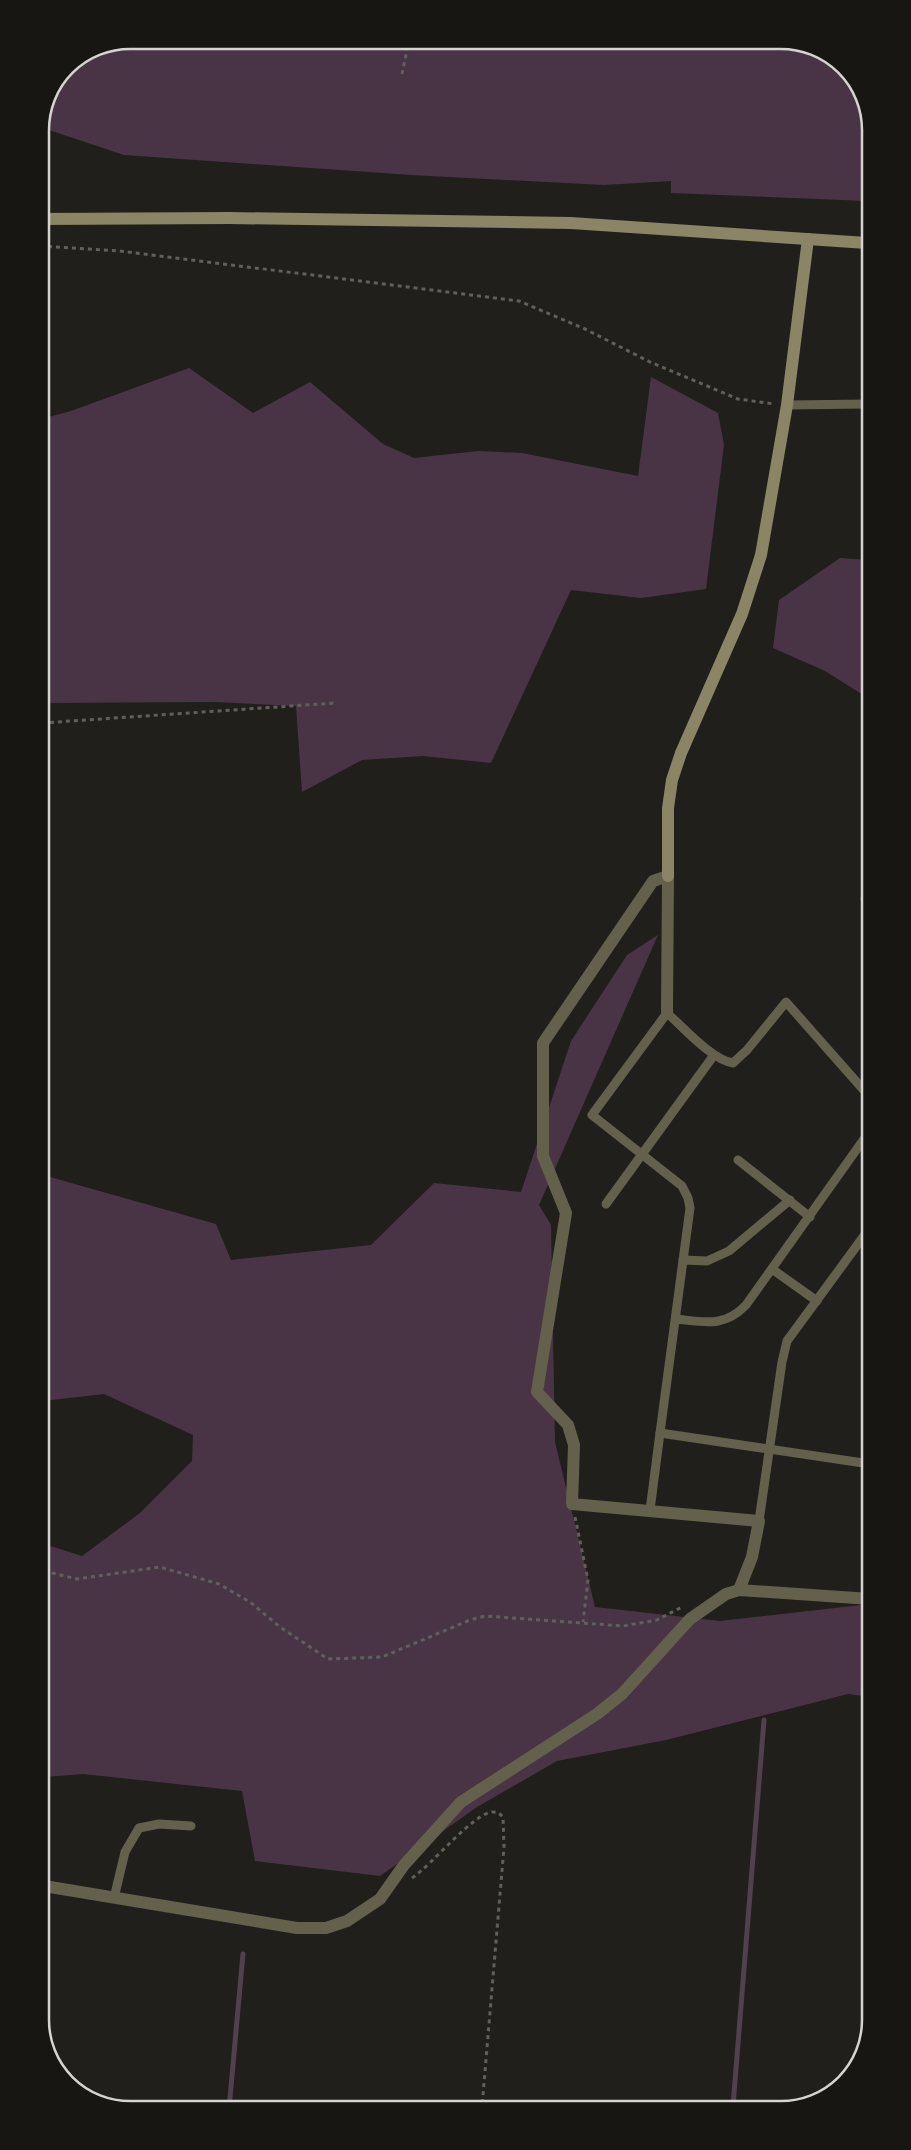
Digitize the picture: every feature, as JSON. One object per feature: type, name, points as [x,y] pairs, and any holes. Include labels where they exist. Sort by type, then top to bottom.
[{"type":"street","points":[[49,219],[230,218],[571,223],[862,243]]},
{"type":"street","points":[[667,1014],[668,808],[672,780],[681,753],[742,614],[754,578],[768,522],[787,405],[808,239]]},
{"type":"street","points":[[668,876],[653,881],[543,1043],[543,1156],[566,1213],[537,1392],[568,1425],[574,1445],[572,1504],[759,1521],[752,1557],[739,1590]]},
{"type":"street","points":[[49,1887],[296,1928],[326,1928],[348,1921],[380,1899],[404,1865],[461,1802],[597,1714],[622,1694],[690,1619],[726,1594],[739,1590],[862,1598]]},
{"type":"lane","points":[[787,405],[862,404]]},
{"type":"lane","points":[[650,1510],[690,1208],[688,1198],[682,1186],[592,1115],[667,1014],[714,1055],[725,1062],[733,1063],[738,1060],[786,1002],[862,1088]]},
{"type":"lane","points":[[606,1204],[714,1055]]},
{"type":"lane","points":[[676,1319],[710,1323],[737,1315],[810,1217],[862,1142]]},
{"type":"lane","points":[[738,1160],[810,1217]]},
{"type":"lane","points":[[683,1260],[707,1260],[729,1251],[790,1200]]},
{"type":"lane","points":[[759,1521],[782,1362],[787,1341],[862,1239]]},
{"type":"lane","points":[[772,1269],[817,1301]]},
{"type":"lane","points":[[660,1433],[862,1463]]},
{"type":"lane","points":[[114,1898],[125,1852],[139,1828],[158,1824],[192,1826]]},
{"type":"path","points":[[402,74],[407,49]]},
{"type":"path","points":[[49,247],[120,251],[519,301],[585,329],[650,362],[738,399],[787,405]]},
{"type":"path","points":[[49,723],[334,703]]},
{"type":"path","points":[[572,1504],[588,1580],[583,1622]]},
{"type":"path","points":[[49,1572],[77,1578],[91,1578],[160,1567],[219,1584],[250,1602],[280,1627],[328,1659],[382,1657],[470,1620],[485,1616],[632,1625],[657,1620],[683,1606]]},
{"type":"path","points":[[411,1879],[484,1815],[492,1812],[500,1814],[503,1818],[504,1847],[483,2101]]},
{"type":"shaded area","points":[[786,49],[812,55],[822,60],[838,73],[851,89],[862,119],[862,201],[671,193],[671,181],[604,185],[411,175],[124,155],[49,130],[52,109],[62,85],[85,62],[114,50]]},
{"type":"shaded area","points":[[189,368],[253,413],[310,382],[383,444],[414,458],[478,451],[522,453],[638,476],[651,377],[718,413],[724,445],[706,589],[641,598],[571,590],[491,763],[423,756],[362,760],[302,792],[296,706],[215,702],[49,703],[49,417],[71,411]]},
{"type":"shaded area","points":[[840,558],[862,560],[862,694],[825,671],[773,648],[779,600]]},
{"type":"shaded area","points":[[658,935],[539,1205],[551,1225],[555,1442],[595,1607],[720,1621],[862,1605],[862,1696],[848,1694],[666,1740],[557,1761],[477,1807],[380,1876],[255,1861],[242,1791],[83,1774],[49,1777],[49,1546],[82,1556],[140,1513],[192,1461],[193,1435],[104,1394],[49,1400],[49,1177],[216,1224],[231,1260],[371,1245],[434,1183],[521,1192],[571,1041],[627,955]]},
{"type":"waterway","points":[[733,2101],[764,1720]]},
{"type":"waterway","points":[[230,2101],[243,1954]]}]
